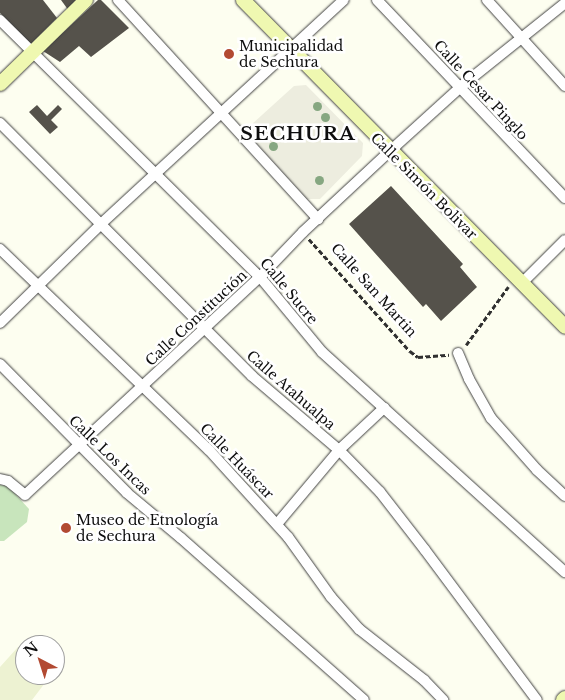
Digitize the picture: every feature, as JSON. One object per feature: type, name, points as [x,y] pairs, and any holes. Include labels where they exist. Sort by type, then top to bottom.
[{"type":"street","points":[[0,84],[86,0]]},
{"type":"street","points":[[118,0],[220,115],[318,219]]},
{"type":"street","name":"Calle Simón Bolivar","points":[[243,0],[565,327]]},
{"type":"street","points":[[0,323],[102,223],[344,0]]},
{"type":"street","name":"Calle Cesar Pinglo","points":[[378,0],[565,198]]},
{"type":"street","points":[[487,0],[565,86]]},
{"type":"street","name":"Calle Constitución","points":[[0,479],[8,481],[25,494],[206,328],[260,277],[303,232],[460,87],[565,3]]},
{"type":"street","name":"Calle Sucre","points":[[0,20],[260,277],[322,352],[565,572]]},
{"type":"street","name":"Calle Atahualpa","points":[[0,123],[102,223],[252,376],[339,450],[380,492],[537,700]]},
{"type":"street","points":[[518,281],[565,240]]},
{"type":"street","name":"Calle Huáscar","points":[[0,250],[209,450],[277,524],[345,614],[377,645],[424,680],[443,700]]},
{"type":"street","points":[[458,353],[469,380],[491,418],[565,496]]},
{"type":"street","name":"Calle Los Incas","points":[[0,364],[127,492],[364,700]]},
{"type":"street","points":[[277,524],[339,450],[384,408]]},
{"type":"path","name":"Calle San Martin","points":[[303,232],[418,358],[458,353]]},
{"type":"path","points":[[458,353],[518,281]]},
{"type":"green space","points":[[0,485],[8,486],[29,509],[27,522],[4,541],[0,541]]},
{"type":"green space","points":[[15,650],[15,685],[43,685],[32,700],[0,700],[0,667]]},
{"type":"shaded area","points":[[306,85],[363,143],[362,156],[320,199],[306,199],[251,137],[252,124],[294,86]]},
{"type":"building","points":[[0,0],[43,0],[57,18],[31,44],[0,13]]},
{"type":"building","points":[[61,0],[80,0],[69,11]]},
{"type":"building","points":[[98,0],[101,0],[129,28],[91,57],[79,46],[60,62],[43,51]]},
{"type":"building","points":[[37,105],[47,116],[58,105],[62,109],[51,120],[58,127],[50,134],[29,112]]},
{"type":"building","points":[[391,186],[463,264],[460,267],[477,287],[441,321],[426,304],[423,307],[349,224]]},
{"type":"place","name":"Municipalidad de Sechura","points":[[229,54]]},
{"type":"place","name":"Museo de Etnología de Sechura","points":[[66,528]]},
{"type":"district","name":"SECHURA","points":[[298,134]]}]
